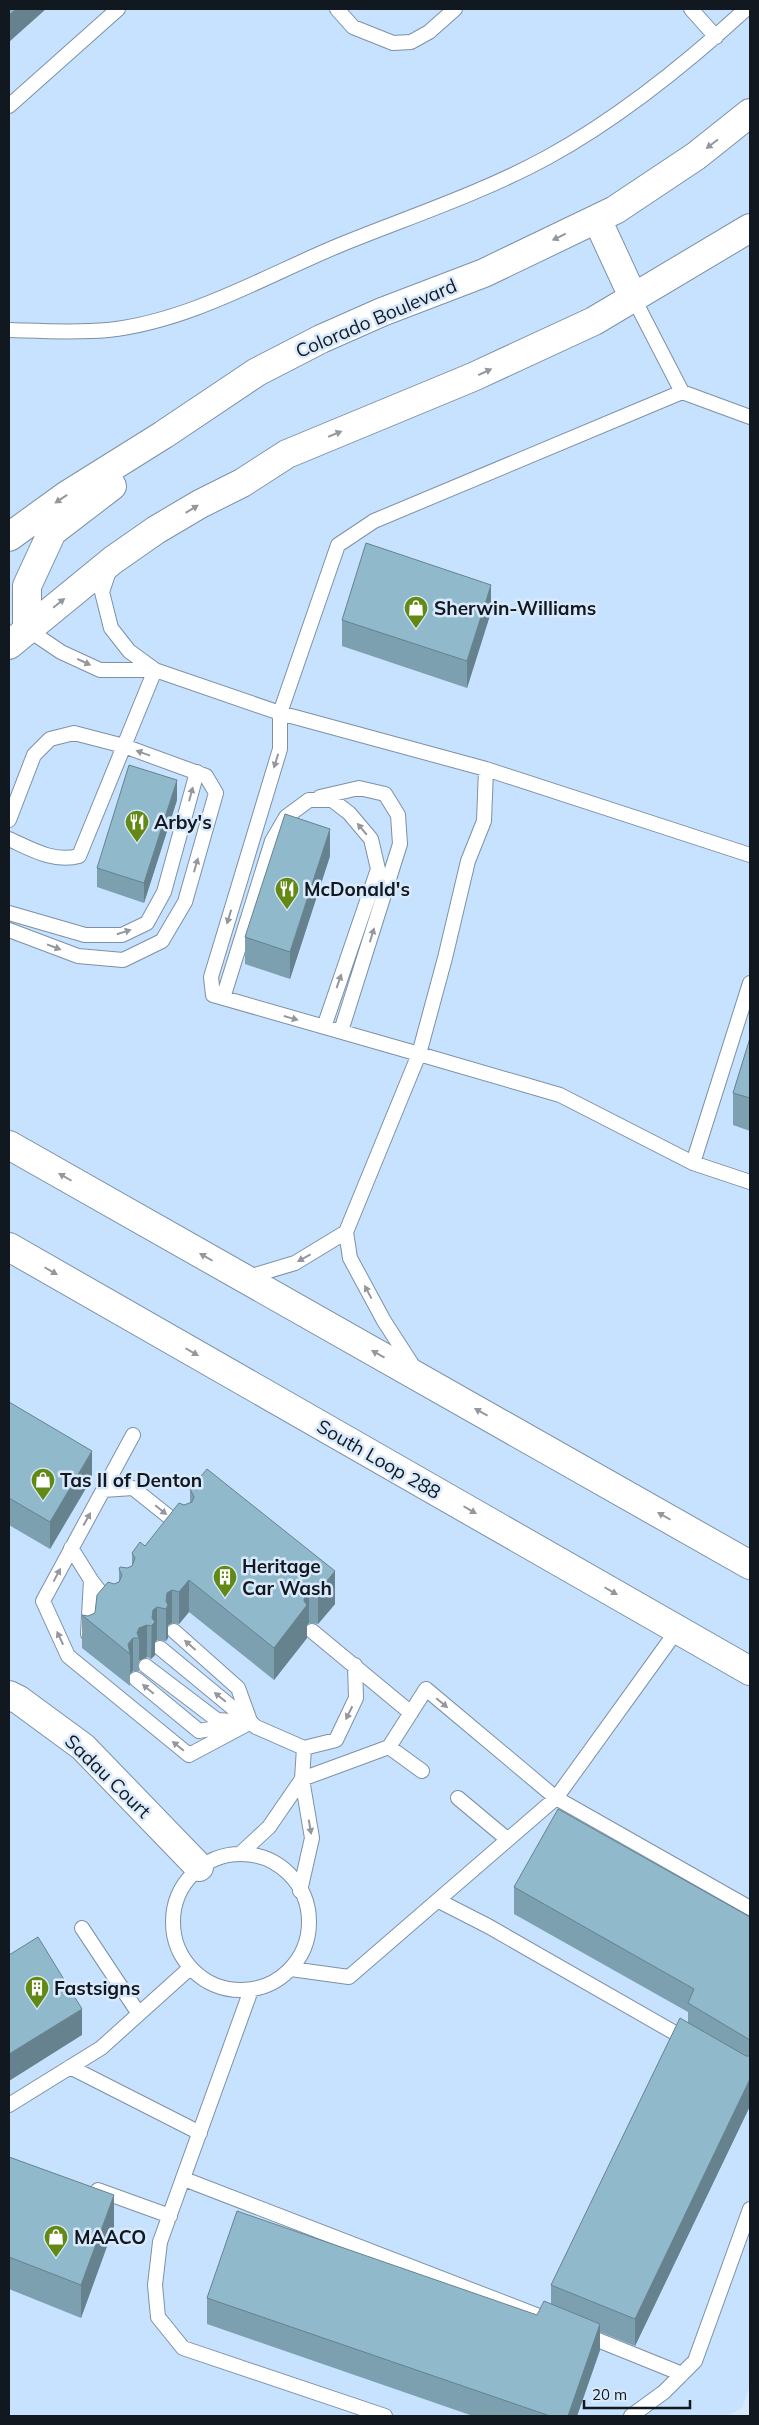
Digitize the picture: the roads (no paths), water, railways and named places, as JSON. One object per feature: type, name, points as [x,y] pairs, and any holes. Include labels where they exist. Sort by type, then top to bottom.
[{"type":"main road","name":"Colorado Boulevard","points":[[9,537],[67,494],[163,435],[257,372],[321,339],[382,312],[484,273],[615,210],[696,156],[750,113]]},
{"type":"main road","points":[[597,219],[633,298]]},
{"type":"main road","points":[[18,637],[113,560],[156,530],[200,504],[242,483],[287,454],[473,377],[594,321],[750,228]]},
{"type":"main road","points":[[18,637],[28,586],[52,532],[96,496],[231,406],[257,372]]},
{"type":"main road","points":[[9,1145],[750,1565]]},
{"type":"main road","name":"South Loop 288","points":[[9,1247],[750,1671]]},
{"type":"main road","name":"Sadau Court","points":[[9,1694],[83,1748],[199,1867]]},
{"type":"lane","points":[[9,106],[118,9]]},
{"type":"lane","points":[[337,9],[353,27],[393,44],[411,42],[417,39],[429,32],[455,9]]},
{"type":"lane","points":[[692,9],[716,37]]},
{"type":"lane","points":[[9,330],[51,332],[108,330],[154,321],[217,299],[322,252],[477,190],[548,157],[621,111],[693,57],[746,9]]},
{"type":"lane","points":[[633,298],[682,392],[750,417]]},
{"type":"lane","points":[[682,392],[374,521],[338,546],[280,713],[280,749],[211,977],[213,995],[560,1095],[693,1163],[750,1182]]},
{"type":"lane","points":[[113,560],[102,592],[111,628],[129,652],[155,670],[280,713],[486,769],[750,855]]},
{"type":"lane","points":[[18,637],[61,652],[100,670],[155,670]]},
{"type":"lane","points":[[9,839],[40,853],[66,860],[79,856],[155,670]]},
{"type":"lane","points":[[9,820],[34,755],[50,739],[74,733],[124,746],[197,772],[206,776],[216,793],[185,902],[162,941],[123,960],[78,956],[9,930]]},
{"type":"lane","points":[[421,1378],[384,1321],[350,1258],[346,1232],[419,1054],[445,958],[468,861],[484,821],[486,769]]},
{"type":"lane","points":[[9,913],[84,935],[122,935],[147,923],[164,892],[197,772]]},
{"type":"lane","points":[[223,998],[272,841],[286,817],[309,800],[359,788],[385,794],[398,815],[400,844],[341,1031]]},
{"type":"lane","points":[[309,800],[332,800],[349,813],[371,839],[378,870],[324,1027]]},
{"type":"lane","points":[[693,1163],[750,983]]},
{"type":"lane","points":[[244,1279],[295,1263],[346,1232]]},
{"type":"lane","points":[[133,1436],[42,1601],[68,1656],[189,1755],[251,1722]]},
{"type":"lane","points":[[103,1490],[133,1488],[184,1529]]},
{"type":"lane","points":[[71,1548],[90,1580],[113,1608]]},
{"type":"lane","points":[[90,1580],[117,1589]]},
{"type":"lane","points":[[90,1580],[92,1634]]},
{"type":"lane","points":[[291,1969],[349,1977],[439,1901],[556,1798],[678,1629]]},
{"type":"lane","points":[[174,1631],[238,1688],[251,1722]]},
{"type":"lane","points":[[312,1631],[411,1713]]},
{"type":"lane","points":[[160,1648],[256,1727],[304,1748],[336,1740],[356,1698],[355,1665]]},
{"type":"lane","points":[[146,1666],[217,1720],[251,1722]]},
{"type":"lane","points":[[136,1679],[199,1731],[251,1722]]},
{"type":"lane","points":[[241,1853],[269,1827],[302,1778],[389,1747],[426,1690],[556,1798],[750,1908]]},
{"type":"lane","points":[[389,1747],[422,1771]]},
{"type":"lane","points":[[300,1891],[312,1838],[302,1778],[304,1748]]},
{"type":"lane","points":[[458,1798],[507,1840]]},
{"type":"lane","points":[[241,1853],[264,1857],[284,1868],[300,1891],[308,1906],[310,1928],[304,1951],[291,1969],[273,1983],[251,1990],[229,1989],[208,1982],[190,1968],[178,1948],[173,1926],[174,1904],[184,1883],[199,1867],[219,1856],[241,1853]]},
{"type":"lane","points":[[439,1901],[488,1926],[698,2046]]},
{"type":"lane","points":[[82,1928],[139,2014]]},
{"type":"lane","points":[[9,2105],[101,2048],[190,1968]]},
{"type":"lane","points":[[251,1990],[160,2242],[155,2285],[158,2317],[183,2348],[385,2416]]},
{"type":"lane","points":[[70,2067],[200,2133]]},
{"type":"lane","points":[[184,2179],[556,2323]]},
{"type":"lane","points":[[89,2187],[170,2216]]},
{"type":"lane","points":[[632,2416],[664,2392],[695,2361],[750,2209]]},
{"type":"lane","points":[[574,2330],[682,2374]]},
{"type":"place","name":"Sherwin-Williams","points":[[416,629]]},
{"type":"place","name":"Arby's","points":[[137,843]]},
{"type":"place","name":"McDonald's","points":[[287,910]]},
{"type":"place","name":"Tas II of Denton","points":[[43,1501]]},
{"type":"place","name":"Heritage Car Wash","points":[[225,1598]]},
{"type":"place","name":"Fastsigns","points":[[37,2009]]},
{"type":"place","name":"MAACO","points":[[56,2258]]}]
